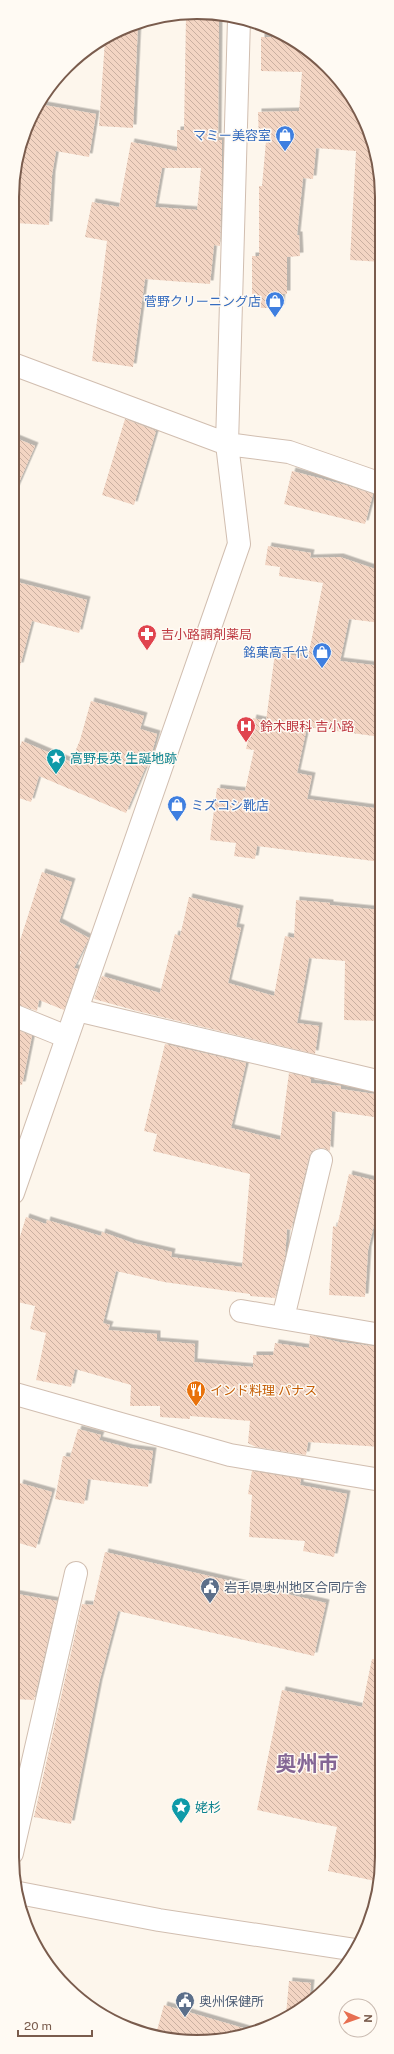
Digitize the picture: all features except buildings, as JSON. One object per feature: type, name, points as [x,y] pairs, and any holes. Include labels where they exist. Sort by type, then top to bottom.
[{"type":"street","points":[[19,1176],[239,544],[227,444],[239,24]]},
{"type":"street","points":[[19,366],[227,444],[289,452],[375,482]]},
{"type":"street","points":[[77,1010],[375,1081]]},
{"type":"street","points":[[19,1017],[67,1036]]},
{"type":"street","points":[[283,1318],[321,1160]]},
{"type":"street","points":[[241,1311],[375,1334]]},
{"type":"street","points":[[19,1395],[230,1455],[375,1479]]},
{"type":"street","points":[[19,1822],[76,1573]]},
{"type":"street","points":[[22,1894],[159,1920],[349,1949]]},
{"type":"place","name":"マミー美容室","points":[[285,152]]},
{"type":"place","name":"菅野クリーニング店","points":[[275,318]]},
{"type":"place","name":"吉小路調剤薬局","points":[[147,651]]},
{"type":"place","name":"銘菓高千代","points":[[322,669]]},
{"type":"place","name":"鈴木眼科 吉小路","points":[[246,743]]},
{"type":"place","name":"高野長英 生誕地跡","points":[[56,775]]},
{"type":"place","name":"ミズコシ靴店","points":[[177,822]]},
{"type":"place","name":"インド料理 パナス","points":[[196,1407]]},
{"type":"place","name":"岩手県奥州地区合同庁舎","points":[[210,1604]]},
{"type":"place","name":"姥杉","points":[[181,1824]]},
{"type":"place","name":"奥州保健所","points":[[185,2018]]},
{"type":"district","name":"奥州市","points":[[307,1764]]}]
